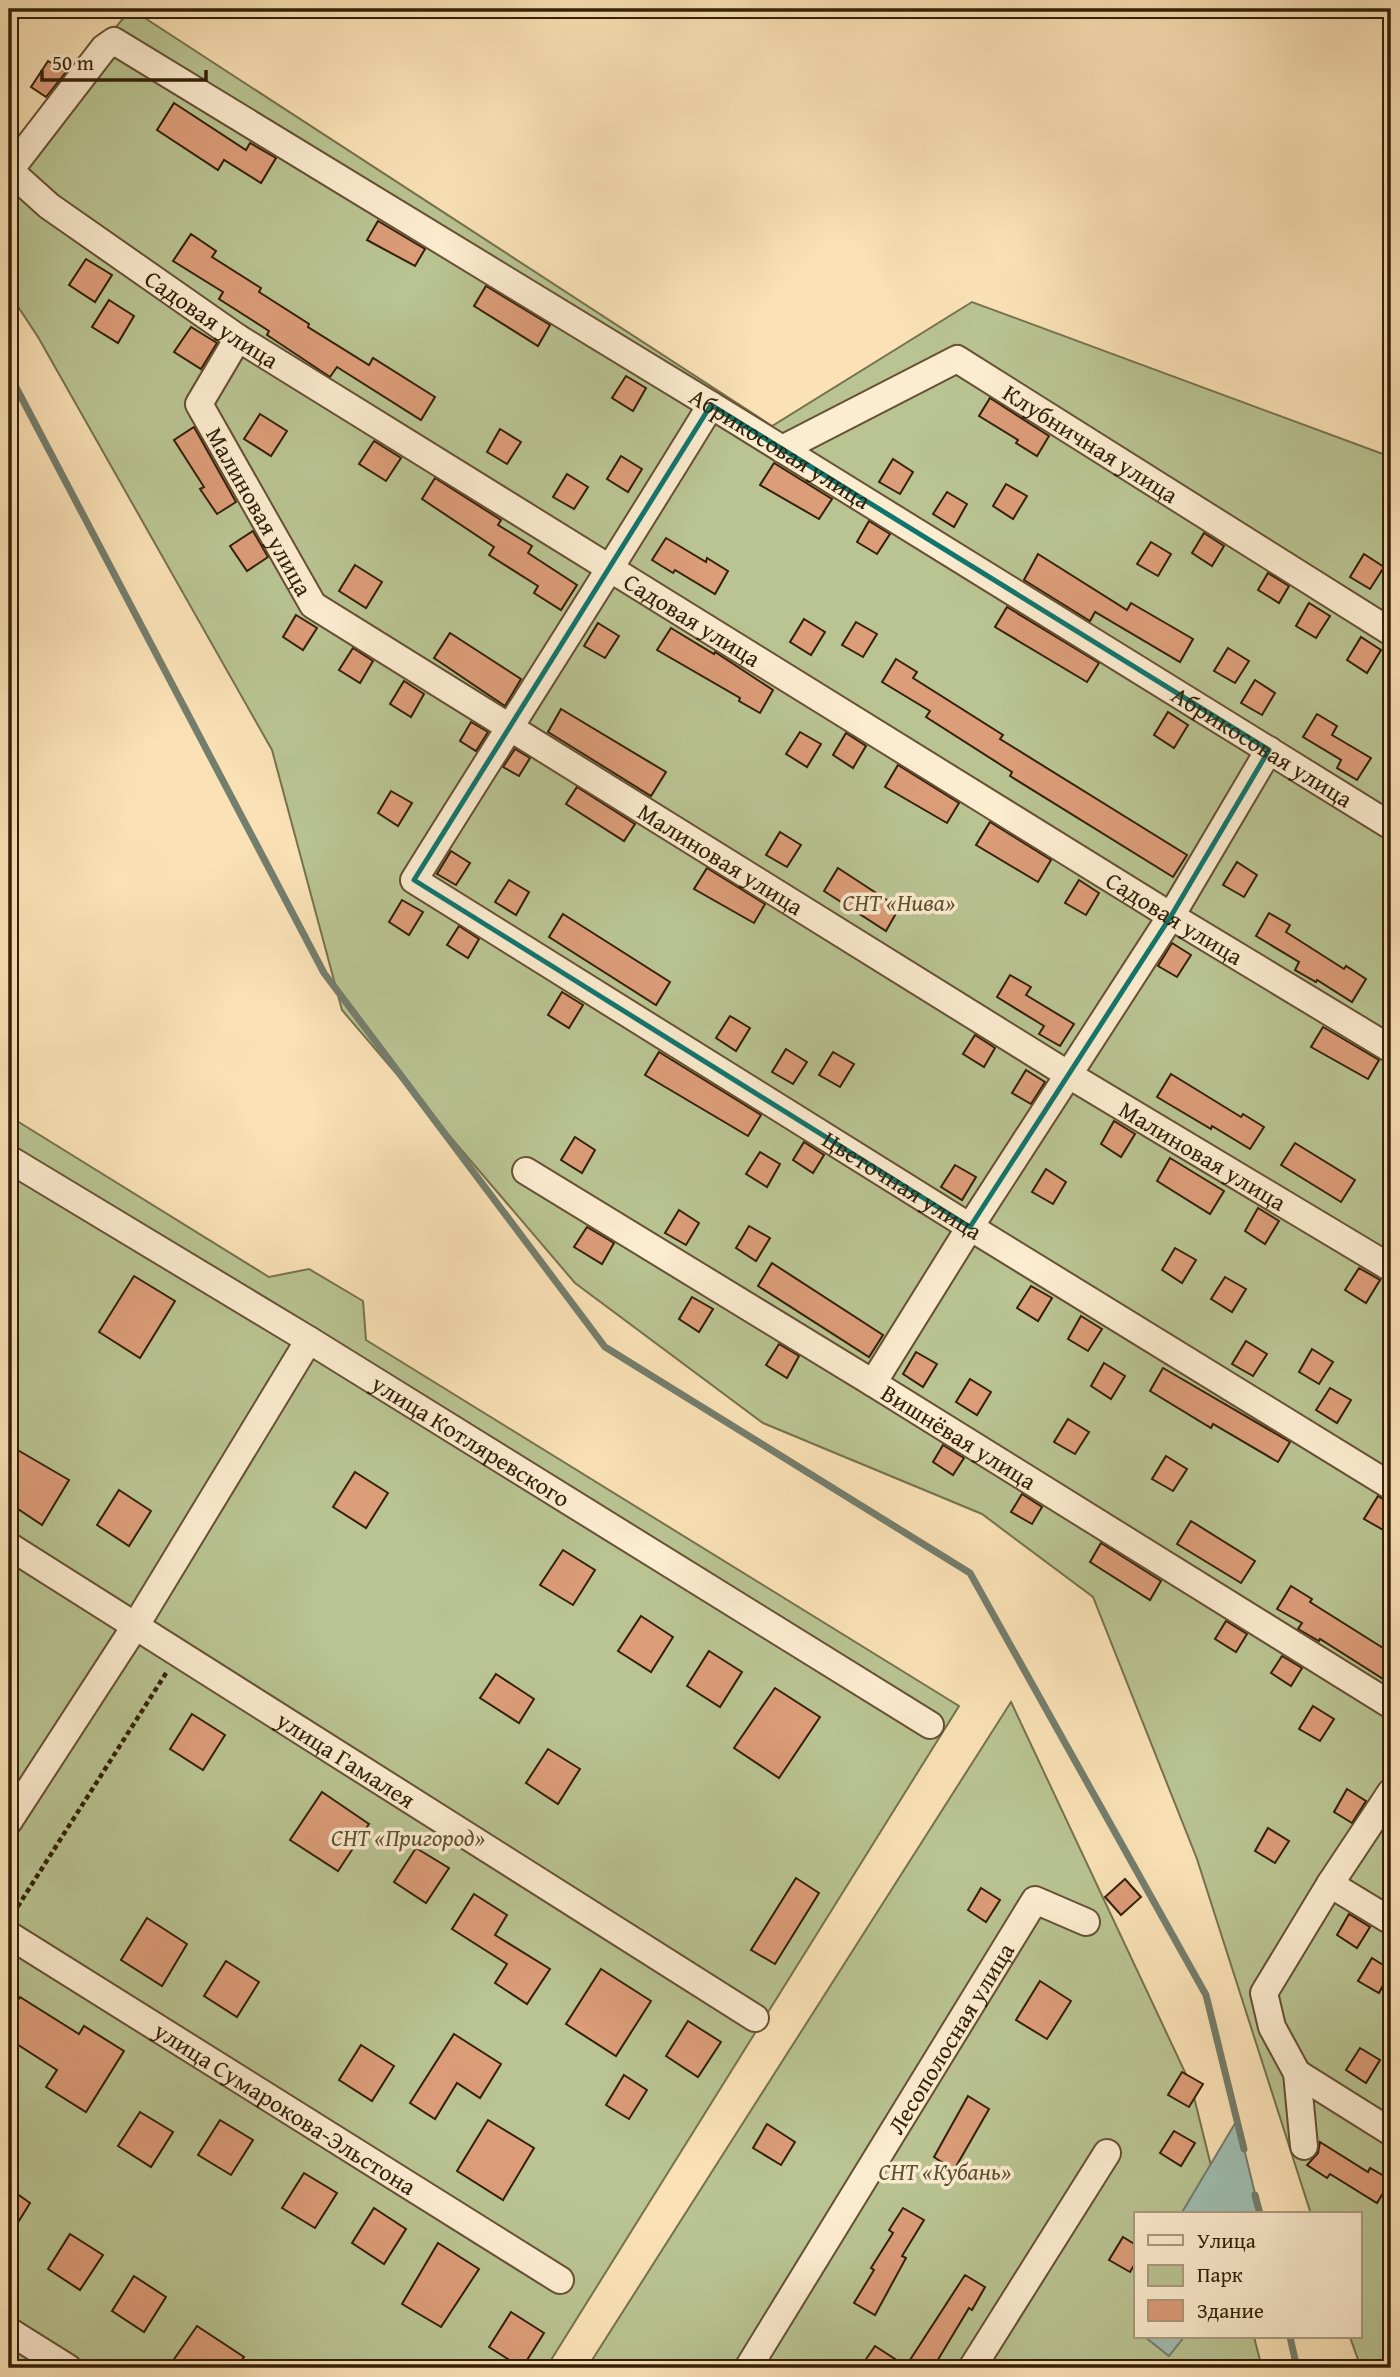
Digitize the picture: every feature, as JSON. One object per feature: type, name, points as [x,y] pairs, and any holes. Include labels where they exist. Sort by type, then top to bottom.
[{"type":"street","name":"Абрикосовая улица","points":[[9,170],[104,48],[114,41],[711,405],[1391,826]]},
{"type":"street","name":"Садовая улица","points":[[9,170],[49,206],[239,338],[1171,916],[1391,1049]]},
{"type":"street","name":"Малиновая улица","points":[[239,338],[199,404],[313,606],[1069,1074],[1391,1268]]},
{"type":"street","name":"Клубничная улица","points":[[782,449],[957,359],[1391,632]]},
{"type":"street","points":[[508,728],[612,568],[711,405]]},
{"type":"street","name":"Цветочная улица","points":[[508,728],[414,880],[1391,1486]]},
{"type":"street","points":[[873,1383],[970,1227],[1171,916],[1269,750]]},
{"type":"street","name":"улица Котляревского","points":[[9,1159],[309,1340],[930,1726]]},
{"type":"street","name":"Вишнёвая улица","points":[[526,1171],[1391,1705]]},
{"type":"street","points":[[9,1821],[136,1625],[309,1340]]},
{"type":"street","name":"улица Гамалея","points":[[9,1546],[136,1625],[177,1655],[755,2018]]},
{"type":"street","points":[[1304,2146],[1297,2073],[1272,2027],[1264,1993],[1330,1884],[1391,1792]]},
{"type":"street","points":[[1330,1884],[1391,1922]]},
{"type":"street","name":"Лесополосная улица","points":[[748,2368],[1035,1900],[1086,1922]]},
{"type":"street","name":"улица Сумарокова-Эльстона","points":[[9,1935],[560,2280]]},
{"type":"street","points":[[1297,2073],[1391,2132]]},
{"type":"street","points":[[972,2368],[1107,2153]]},
{"type":"street","points":[[9,2331],[68,2368]]},
{"type":"path","points":[[9,1921],[177,1655]]},
{"type":"highlighted area","points":[[711,405],[1269,750],[1171,916],[970,1227],[414,880]]},
{"type":"green space","name":"СНТ «Нива»","points":[[131,9],[772,426],[972,302],[1391,457],[1391,2368],[1361,2368],[1350,2338],[1362,2338],[1362,2212],[1310,2212],[1197,1859],[1093,1597],[982,1514],[763,1423],[575,1283],[342,1010],[272,750],[38,337],[9,293],[9,154]]},
{"type":"green space","name":"СНТ «Пригород»","points":[[9,1116],[269,1277],[309,1269],[363,1301],[366,1340],[959,1706],[546,2368],[9,2368]]},
{"type":"green space","name":"СНТ «Кубань»","points":[[1011,1702],[1191,2085],[1223,2212],[1134,2212],[1134,2338],[1254,2338],[1262,2368],[587,2368]]},
{"type":"shaded area","points":[[1237,2120],[1260,2212],[1182,2212]]},
{"type":"shaded area","points":[[1146,2338],[1183,2338],[1169,2356]]},
{"type":"building","points":[[48,61],[66,72],[46,97],[31,87]]},
{"type":"building","points":[[174,103],[246,150],[250,143],[276,158],[261,183],[224,160],[218,170],[157,130]]},
{"type":"building","points":[[378,221],[425,249],[415,266],[367,240]]},
{"type":"building","points":[[191,234],[216,251],[212,257],[261,288],[259,292],[309,324],[308,327],[369,365],[373,358],[435,397],[421,420],[337,367],[330,377],[267,335],[269,331],[219,299],[223,292],[173,261]]},
{"type":"building","points":[[86,259],[112,275],[95,302],[69,285]]},
{"type":"building","points":[[486,286],[550,325],[538,346],[474,306]]},
{"type":"building","points":[[109,300],[134,316],[118,343],[92,327]]},
{"type":"building","points":[[191,327],[217,343],[201,369],[174,352]]},
{"type":"building","points":[[626,376],[646,388],[633,411],[612,398]]},
{"type":"building","points":[[990,398],[1049,436],[1037,456],[1016,443],[1018,440],[979,416]]},
{"type":"building","points":[[260,414],[287,431],[271,456],[244,439]]},
{"type":"building","points":[[194,427],[236,502],[217,514],[200,489],[204,487],[174,440]]},
{"type":"building","points":[[500,429],[521,442],[507,464],[487,452]]},
{"type":"building","points":[[374,441],[401,458],[386,481],[359,464]]},
{"type":"building","points":[[621,456],[642,469],[628,492],[607,479]]},
{"type":"building","points":[[893,459],[913,472],[900,494],[879,482]]},
{"type":"building","points":[[774,463],[832,499],[819,519],[760,485]]},
{"type":"building","points":[[567,474],[588,487],[574,509],[553,497]]},
{"type":"building","points":[[435,478],[501,520],[498,525],[532,546],[528,553],[577,585],[561,610],[534,593],[538,586],[489,555],[494,547],[422,499]]},
{"type":"building","points":[[1006,484],[1027,496],[1013,519],[993,506]]},
{"type":"building","points":[[947,492],[967,504],[954,527],[933,514]]},
{"type":"building","points":[[869,521],[890,534],[877,554],[857,542]]},
{"type":"building","points":[[253,531],[268,557],[247,571],[230,546]]},
{"type":"building","points":[[1204,533],[1224,546],[1212,566],[1192,553]]},
{"type":"building","points":[[666,538],[706,562],[707,558],[728,571],[715,594],[675,570],[673,573],[652,560]]},
{"type":"building","points":[[1151,542],[1171,554],[1158,576],[1137,564]]},
{"type":"building","points":[[1038,554],[1127,610],[1131,603],[1193,639],[1180,662],[1095,612],[1090,621],[1024,580]]},
{"type":"building","points":[[1364,554],[1384,567],[1370,589],[1350,577]]},
{"type":"building","points":[[355,565],[382,582],[366,608],[339,591]]},
{"type":"building","points":[[1268,573],[1289,586],[1279,603],[1258,590]]},
{"type":"building","points":[[1309,603],[1330,616],[1316,638],[1296,626]]},
{"type":"building","points":[[1007,607],[1099,663],[1087,682],[995,627]]},
{"type":"building","points":[[296,615],[317,628],[303,650],[283,637]]},
{"type":"building","points":[[804,619],[825,632],[811,655],[790,642]]},
{"type":"building","points":[[856,622],[877,634],[863,657],[842,645]]},
{"type":"building","points":[[598,623],[619,636],[605,658],[584,646]]},
{"type":"building","points":[[671,628],[714,654],[715,652],[773,690],[760,713],[739,701],[740,698],[657,650]]},
{"type":"building","points":[[450,633],[521,679],[505,706],[434,658]]},
{"type":"building","points":[[1361,637],[1381,650],[1367,673],[1347,660]]},
{"type":"building","points":[[353,648],[373,661],[360,683],[339,670]]},
{"type":"building","points":[[1228,648],[1249,661],[1235,683],[1214,671]]},
{"type":"building","points":[[896,659],[917,672],[913,678],[1003,735],[1000,739],[1187,855],[1173,877],[1010,776],[1012,772],[926,717],[930,711],[882,682]]},
{"type":"building","points":[[1255,680],[1275,693],[1262,715],[1241,703]]},
{"type":"building","points":[[404,681],[424,694],[411,717],[390,704]]},
{"type":"building","points":[[561,709],[666,772],[651,796],[548,732]]},
{"type":"building","points":[[1168,712],[1188,725],[1174,748],[1154,735]]},
{"type":"building","points":[[1317,714],[1337,726],[1332,735],[1371,758],[1357,780],[1337,768],[1341,760],[1303,737]]},
{"type":"building","points":[[471,722],[488,732],[476,751],[460,741]]},
{"type":"building","points":[[800,732],[821,744],[807,767],[786,754]]},
{"type":"building","points":[[846,733],[866,746],[853,768],[833,755]]},
{"type":"building","points":[[515,749],[530,758],[519,776],[503,767]]},
{"type":"building","points":[[898,765],[959,803],[947,823],[885,787]]},
{"type":"building","points":[[577,787],[635,824],[624,841],[566,804]]},
{"type":"building","points":[[391,791],[412,803],[398,826],[378,813]]},
{"type":"building","points":[[990,822],[1051,860],[1038,882],[976,845]]},
{"type":"building","points":[[780,832],[801,845],[787,867],[766,855]]},
{"type":"building","points":[[451,851],[470,863],[456,885],[437,874]]},
{"type":"building","points":[[1237,862],[1257,875],[1244,897],[1223,885]]},
{"type":"building","points":[[707,868],[765,904],[754,923],[694,889]]},
{"type":"building","points":[[838,868],[899,908],[886,931],[824,891]]},
{"type":"building","points":[[509,880],[529,892],[516,915],[495,902]]},
{"type":"building","points":[[1079,880],[1099,893],[1086,915],[1065,903]]},
{"type":"building","points":[[402,900],[423,912],[409,935],[389,922]]},
{"type":"building","points":[[1269,913],[1290,925],[1286,932],[1344,969],[1346,966],[1366,979],[1352,1002],[1295,970],[1299,962],[1256,936]]},
{"type":"building","points":[[563,914],[670,982],[656,1005],[549,937]]},
{"type":"building","points":[[459,926],[479,939],[468,958],[447,945]]},
{"type":"building","points":[[1172,943],[1191,955],[1177,977],[1158,966]]},
{"type":"building","points":[[1010,975],[1031,987],[1026,995],[1074,1024],[1060,1046],[1039,1034],[1044,1026],[997,997]]},
{"type":"building","points":[[562,992],[583,1005],[569,1028],[548,1015]]},
{"type":"building","points":[[730,1016],[750,1028],[736,1051],[716,1038]]},
{"type":"building","points":[[1323,1027],[1379,1060],[1368,1079],[1311,1047]]},
{"type":"building","points":[[975,1035],[995,1048],[984,1067],[963,1054]]},
{"type":"building","points":[[786,1049],[807,1062],[793,1084],[772,1072]]},
{"type":"building","points":[[659,1052],[761,1115],[748,1136],[645,1075]]},
{"type":"building","points":[[833,1052],[854,1064],[840,1087],[819,1075]]},
{"type":"building","points":[[1026,1070],[1045,1082],[1031,1104],[1012,1093]]},
{"type":"building","points":[[1171,1074],[1241,1117],[1243,1114],[1264,1127],[1250,1149],[1157,1097]]},
{"type":"building","points":[[1114,1121],[1135,1134],[1121,1157],[1101,1144]]},
{"type":"building","points":[[575,1137],[595,1150],[582,1173],[561,1160]]},
{"type":"building","points":[[804,1142],[824,1155],[813,1173],[793,1160]]},
{"type":"building","points":[[1295,1143],[1355,1180],[1341,1202],[1281,1165]]},
{"type":"building","points":[[760,1152],[780,1164],[767,1187],[746,1174]]},
{"type":"building","points":[[1170,1158],[1224,1191],[1210,1214],[1157,1181]]},
{"type":"building","points":[[955,1165],[976,1177],[962,1200],[941,1187]]},
{"type":"building","points":[[1046,1169],[1066,1182],[1053,1204],[1032,1192]]},
{"type":"building","points":[[1258,1208],[1279,1221],[1265,1244],[1245,1231]]},
{"type":"building","points":[[679,1210],[699,1223],[686,1245],[665,1233]]},
{"type":"building","points":[[749,1226],[770,1238],[756,1261],[736,1248]]},
{"type":"building","points":[[587,1227],[614,1243],[602,1264],[574,1247]]},
{"type":"building","points":[[1175,1248],[1196,1260],[1182,1283],[1162,1270]]},
{"type":"building","points":[[772,1263],[883,1335],[869,1357],[758,1286]]},
{"type":"building","points":[[1359,1268],[1380,1280],[1366,1303],[1345,1290]]},
{"type":"building","points":[[134,1276],[175,1301],[140,1358],[99,1332]]},
{"type":"building","points":[[1225,1277],[1246,1289],[1232,1312],[1211,1299]]},
{"type":"building","points":[[1031,1286],[1052,1298],[1038,1321],[1017,1308]]},
{"type":"building","points":[[692,1297],[713,1309],[699,1332],[679,1319]]},
{"type":"building","points":[[1081,1316],[1102,1329],[1088,1351],[1068,1339]]},
{"type":"building","points":[[1246,1341],[1267,1354],[1253,1376],[1232,1364]]},
{"type":"building","points":[[779,1344],[799,1356],[787,1378],[766,1365]]},
{"type":"building","points":[[1312,1349],[1333,1362],[1319,1384],[1299,1372]]},
{"type":"building","points":[[916,1352],[937,1364],[923,1387],[903,1374]]},
{"type":"building","points":[[1104,1363],[1125,1376],[1111,1399],[1091,1386]]},
{"type":"building","points":[[1163,1368],[1290,1442],[1278,1462],[1213,1424],[1211,1428],[1150,1391]]},
{"type":"building","points":[[970,1379],[991,1392],[977,1415],[956,1402]]},
{"type":"building","points":[[1330,1388],[1351,1400],[1337,1423],[1316,1410]]},
{"type":"building","points":[[1068,1419],[1089,1432],[1075,1454],[1054,1442]]},
{"type":"building","points":[[9,1445],[69,1480],[42,1525],[9,1503]]},
{"type":"building","points":[[943,1445],[964,1458],[953,1475],[933,1462]]},
{"type":"building","points":[[1166,1456],[1187,1469],[1173,1491],[1152,1479]]},
{"type":"building","points":[[355,1472],[388,1493],[366,1528],[333,1507]]},
{"type":"building","points":[[119,1490],[151,1511],[129,1546],[97,1525]]},
{"type":"building","points":[[1022,1494],[1042,1507],[1032,1524],[1011,1512]]},
{"type":"building","points":[[1378,1496],[1391,1504],[1391,1521],[1385,1531],[1364,1519]]},
{"type":"building","points":[[1191,1521],[1255,1561],[1241,1583],[1177,1544]]},
{"type":"building","points":[[1101,1543],[1161,1581],[1150,1600],[1090,1562]]},
{"type":"building","points":[[563,1550],[595,1570],[573,1605],[540,1585]]},
{"type":"building","points":[[1291,1586],[1312,1599],[1310,1602],[1391,1653],[1391,1684],[1320,1639],[1319,1641],[1298,1629],[1302,1623],[1277,1609]]},
{"type":"building","points":[[641,1616],[673,1637],[651,1672],[618,1651]]},
{"type":"building","points":[[1226,1621],[1247,1634],[1236,1652],[1215,1639]]},
{"type":"building","points":[[709,1651],[742,1672],[720,1707],[687,1686]]},
{"type":"building","points":[[1282,1656],[1302,1668],[1291,1686],[1271,1673]]},
{"type":"building","points":[[496,1674],[534,1699],[519,1723],[480,1698]]},
{"type":"building","points":[[775,1688],[820,1717],[779,1778],[734,1748]]},
{"type":"building","points":[[1313,1706],[1334,1719],[1320,1741],[1299,1729]]},
{"type":"building","points":[[192,1714],[225,1735],[203,1770],[170,1749]]},
{"type":"building","points":[[548,1749],[580,1769],[558,1804],[526,1783]]},
{"type":"building","points":[[1347,1789],[1366,1801],[1352,1823],[1334,1812]]},
{"type":"building","points":[[322,1792],[369,1824],[338,1871],[290,1840]]},
{"type":"building","points":[[1268,1828],[1289,1841],[1275,1863],[1255,1851]]},
{"type":"building","points":[[416,1848],[449,1868],[426,1903],[394,1882]]},
{"type":"building","points":[[796,1878],[819,1893],[775,1964],[751,1950]]},
{"type":"building","points":[[1125,1879],[1141,1897],[1121,1915],[1105,1897]]},
{"type":"building","points":[[981,1888],[1000,1900],[986,1922],[968,1910]]},
{"type":"building","points":[[474,1894],[507,1915],[495,1935],[550,1969],[527,2004],[495,1983],[507,1964],[452,1929]]},
{"type":"building","points":[[1349,1914],[1370,1927],[1357,1948],[1337,1935]]},
{"type":"building","points":[[147,1918],[187,1944],[162,1986],[121,1960]]},
{"type":"building","points":[[1372,1958],[1391,1970],[1379,1993],[1358,1981]]},
{"type":"building","points":[[226,1961],[259,1982],[237,2017],[204,1996]]},
{"type":"building","points":[[601,1969],[651,2001],[616,2056],[566,2024]]},
{"type":"building","points":[[1040,1981],[1071,2001],[1047,2039],[1016,2020]]},
{"type":"building","points":[[20,1997],[79,2034],[84,2026],[124,2051],[86,2112],[46,2087],[57,2070],[9,2039],[9,2014]]},
{"type":"building","points":[[688,2021],[721,2042],[698,2077],[666,2056]]},
{"type":"building","points":[[454,2034],[501,2064],[480,2098],[457,2083],[435,2119],[410,2103]]},
{"type":"building","points":[[361,2045],[394,2066],[372,2101],[339,2080]]},
{"type":"building","points":[[1360,2048],[1380,2060],[1366,2083],[1346,2070]]},
{"type":"building","points":[[1182,2072],[1203,2084],[1189,2107],[1168,2095]]},
{"type":"building","points":[[624,2075],[647,2090],[629,2119],[606,2105]]},
{"type":"building","points":[[968,2096],[989,2109],[954,2170],[934,2157]]},
{"type":"building","points":[[140,2112],[173,2132],[151,2167],[118,2146]]},
{"type":"building","points":[[220,2120],[253,2140],[231,2175],[198,2155]]},
{"type":"building","points":[[488,2120],[534,2148],[503,2200],[457,2171]]},
{"type":"building","points":[[767,2124],[795,2142],[781,2165],[753,2148]]},
{"type":"building","points":[[1174,2131],[1195,2143],[1181,2166],[1160,2153]]},
{"type":"building","points":[[1320,2142],[1368,2172],[1370,2168],[1391,2180],[1377,2203],[1330,2174],[1327,2178],[1307,2165],[1318,2153]]},
{"type":"building","points":[[304,2173],[337,2193],[315,2228],[282,2208]]},
{"type":"building","points":[[9,2188],[30,2203],[9,2237]]},
{"type":"building","points":[[374,2208],[406,2229],[384,2264],[352,2243]]},
{"type":"building","points":[[903,2208],[924,2220],[902,2256],[906,2258],[875,2315],[854,2303],[874,2270],[871,2268],[893,2233],[889,2230]]},
{"type":"building","points":[[70,2234],[103,2255],[80,2290],[48,2269]]},
{"type":"building","points":[[1123,2237],[1134,2244],[1134,2265],[1130,2272],[1109,2260]]},
{"type":"building","points":[[438,2243],[479,2269],[441,2327],[402,2304]]},
{"type":"building","points":[[965,2275],[985,2287],[972,2310],[969,2308],[933,2368],[860,2368],[875,2346],[906,2366]]},
{"type":"building","points":[[134,2276],[166,2297],[144,2332],[112,2311]]},
{"type":"building","points":[[511,2312],[544,2333],[522,2368],[489,2347]]},
{"type":"building","points":[[197,2326],[244,2357],[236,2368],[168,2368]]},
{"type":"waterway","points":[[9,374],[324,973],[605,1347],[970,1573],[1206,1995],[1244,2149]]},
{"type":"waterway","points":[[1255,2195],[1259,2212]]},
{"type":"waterway","points":[[1290,2338],[1297,2368]]}]
